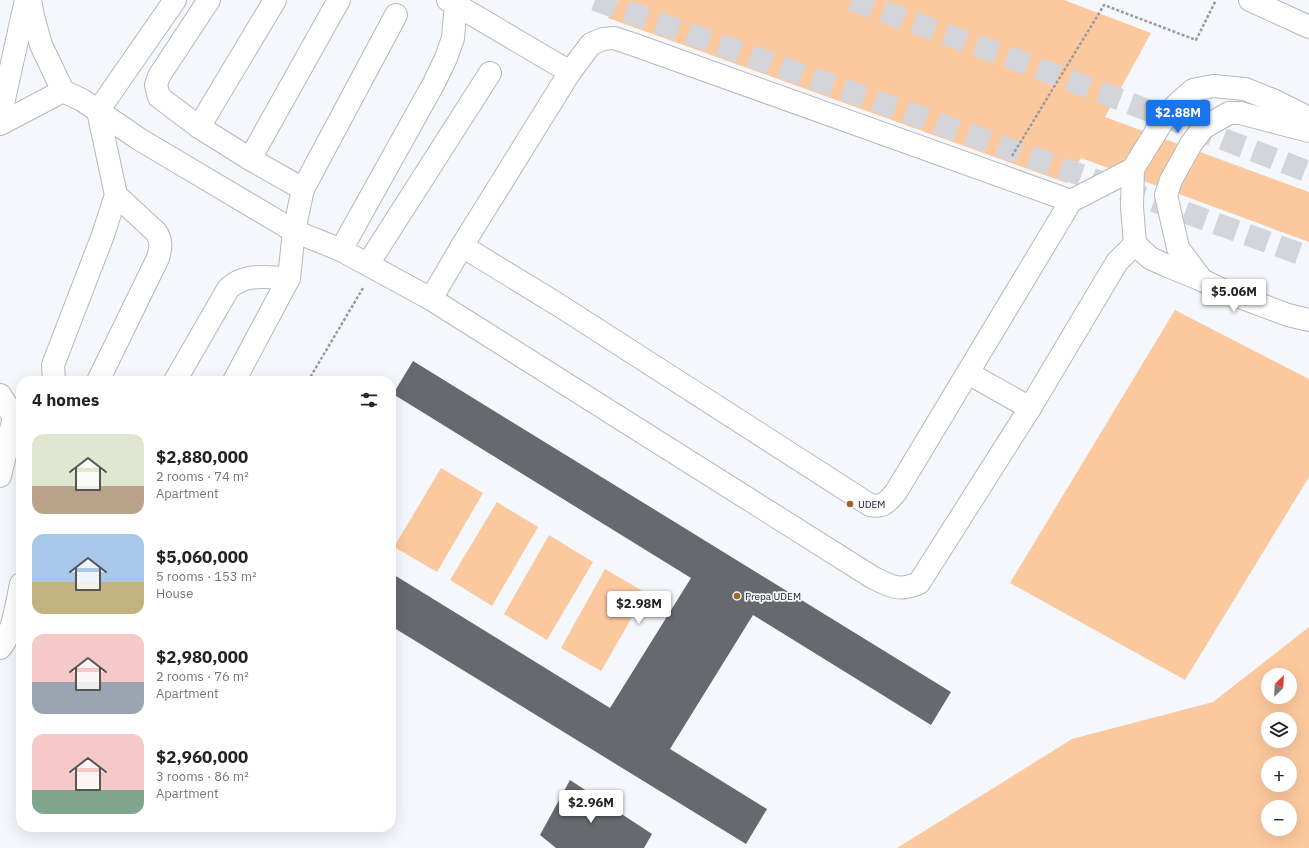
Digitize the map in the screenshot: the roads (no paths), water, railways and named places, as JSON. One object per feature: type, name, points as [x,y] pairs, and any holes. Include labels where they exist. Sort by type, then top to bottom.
[{"type":"street","points":[[0,117],[26,0]]},
{"type":"street","points":[[30,0],[41,45],[63,91],[82,100],[139,139],[294,231],[341,250],[431,299],[872,577],[898,588],[909,588],[919,583],[1030,408],[1117,262],[1135,244]]},
{"type":"street","points":[[54,376],[53,365],[103,235],[116,194],[98,111],[174,0]]},
{"type":"street","points":[[209,0],[159,76],[156,85],[159,97],[199,127],[302,189]]},
{"type":"street","points":[[199,127],[275,0]]},
{"type":"street","points":[[250,159],[339,0]]},
{"type":"street","points":[[1250,0],[1309,27]]},
{"type":"street","points":[[452,2],[570,72]]},
{"type":"street","points":[[341,250],[430,90],[446,58],[453,38],[452,2]]},
{"type":"street","points":[[237,376],[289,278],[294,231],[302,189],[396,15]]},
{"type":"street","points":[[431,299],[462,246],[570,72],[590,44],[603,39],[614,38],[1071,201]]},
{"type":"street","points":[[371,266],[490,73]]},
{"type":"street","points":[[462,246],[550,300],[870,505],[877,506],[884,504],[896,492],[1071,201],[1132,169],[1162,122],[1177,104],[1193,90],[1213,86],[1245,89],[1294,110],[1309,121]]},
{"type":"street","points":[[0,124],[63,91]]},
{"type":"street","points":[[1202,280],[1178,248],[1166,195],[1171,180],[1191,144],[1203,128],[1229,113],[1240,113],[1309,131]]},
{"type":"street","points":[[1132,169],[1132,207],[1135,244],[1150,258],[1245,299],[1288,315],[1309,320]]},
{"type":"street","points":[[100,376],[158,258],[160,251],[160,238],[156,232],[116,194]]},
{"type":"street","points":[[178,376],[228,289],[234,283],[249,277],[289,278]]},
{"type":"street","points":[[968,373],[1030,408]]},
{"type":"street","points":[[0,395],[16,422]]},
{"type":"street","points":[[0,476],[16,427]]},
{"type":"street","points":[[0,648],[11,627],[16,606]]},
{"type":"tunnel","points":[[595,0],[1309,257]]},
{"type":"tunnel","points":[[852,0],[1027,64],[1309,172]]},
{"type":"place","name":"UDEM","points":[[850,504]]},
{"type":"place","name":"Prepa UDEM","points":[[737,596]]}]
